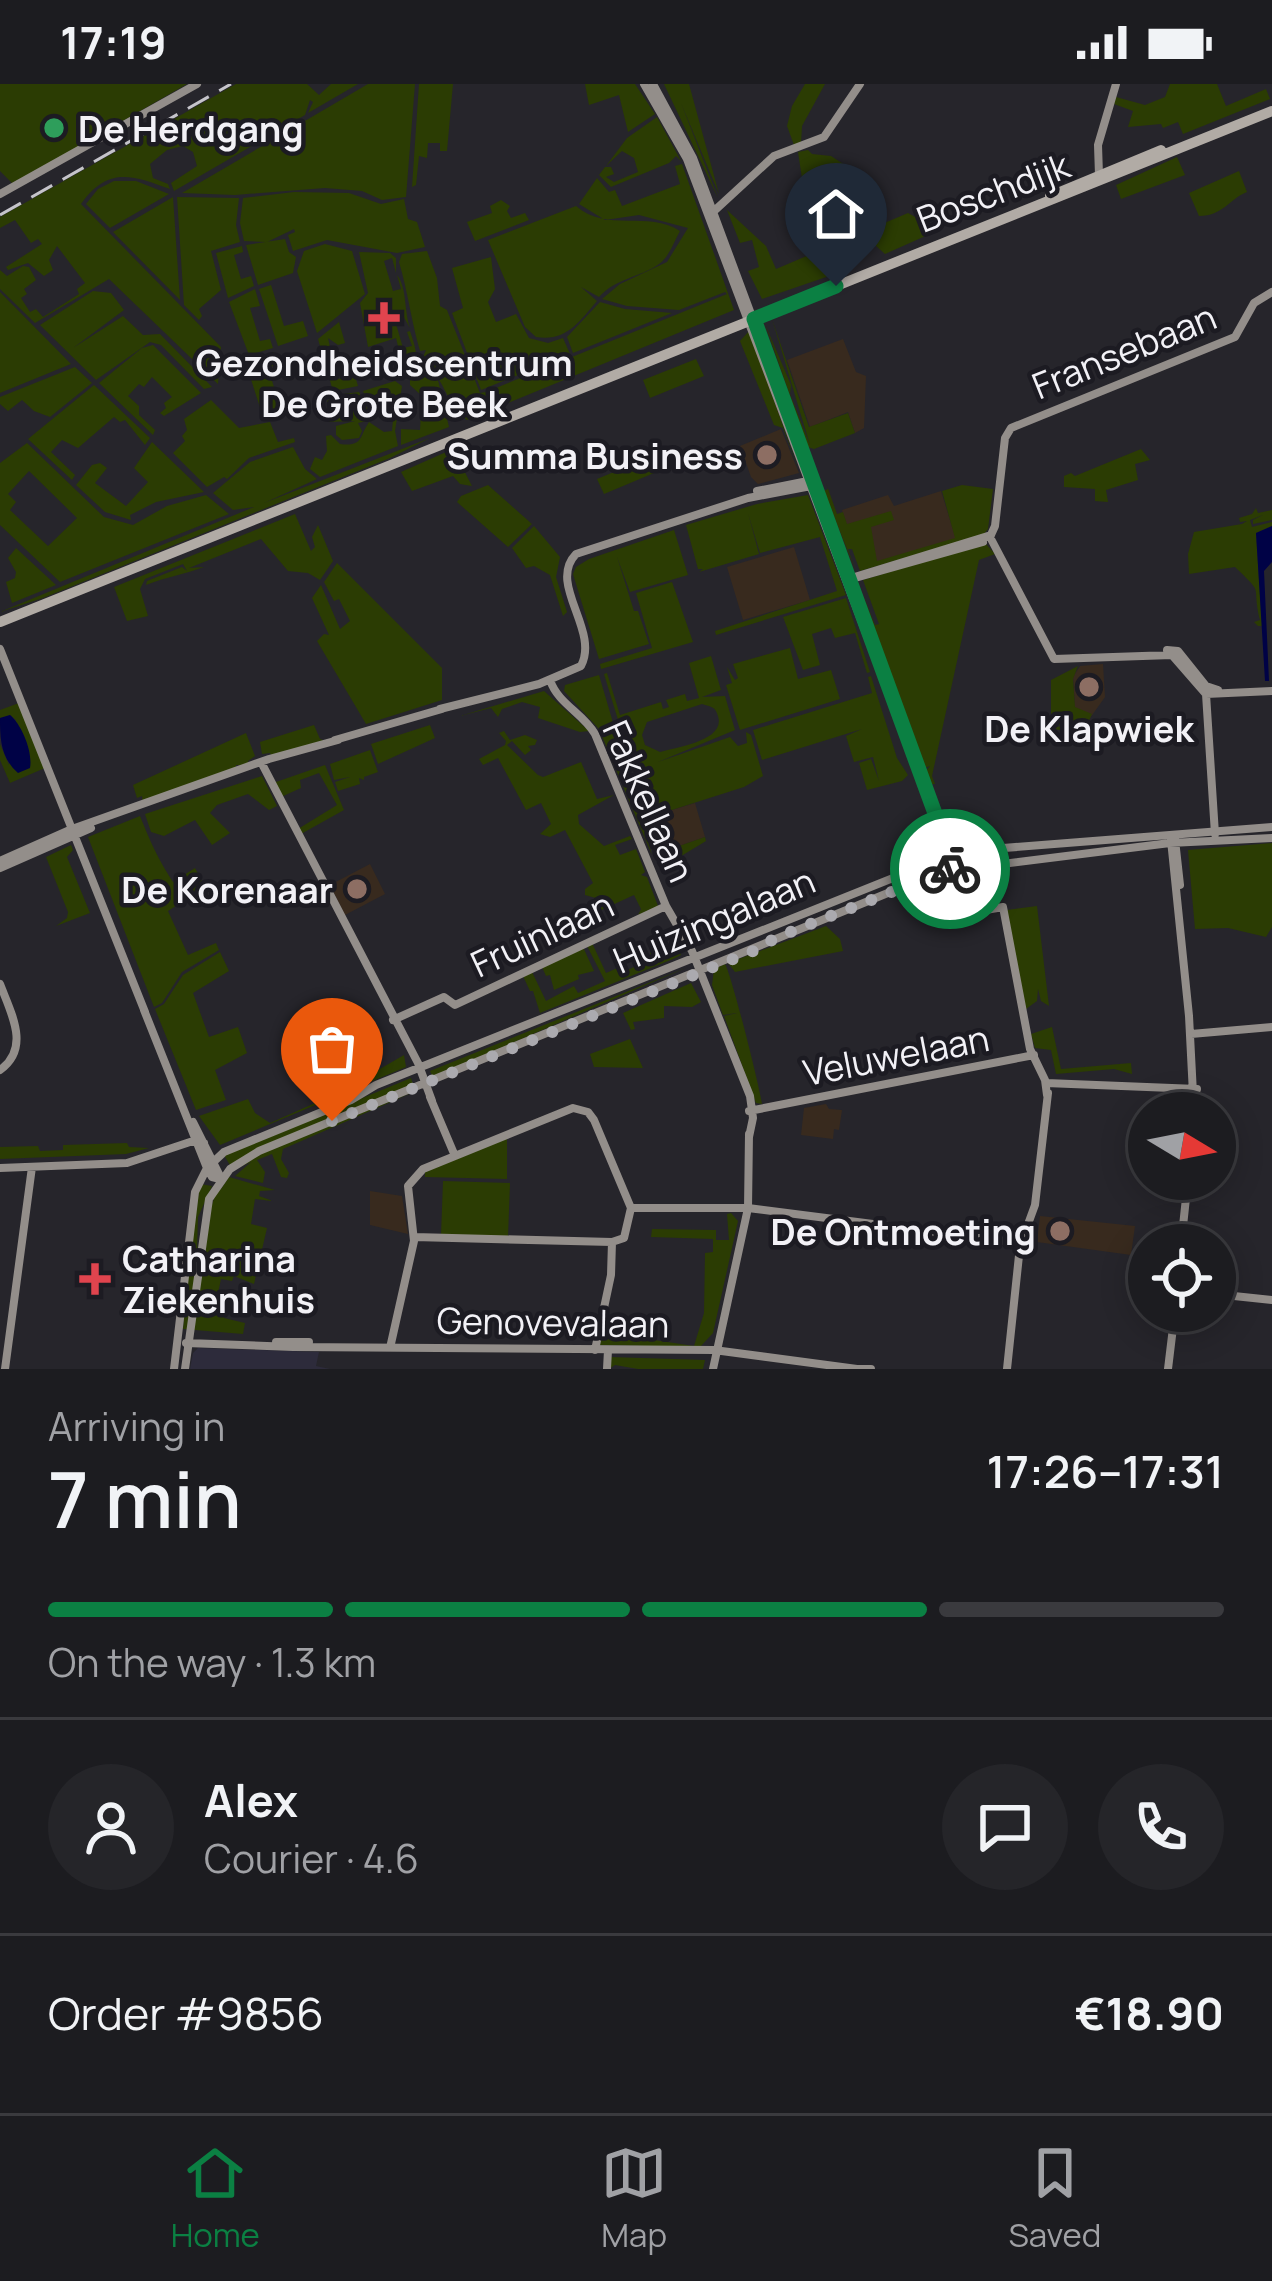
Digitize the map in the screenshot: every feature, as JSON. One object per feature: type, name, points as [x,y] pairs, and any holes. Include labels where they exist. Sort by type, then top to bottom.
[{"type":"main road","name":"Boschdijk","points":[[0,619],[1272,108]]},
{"type":"street","points":[[0,194],[197,84]]},
{"type":"street","points":[[648,84],[685,138],[714,209],[948,857],[963,914],[1003,908],[1030,1044],[1050,1086],[1035,1205],[1021,1243],[1006,1369]]},
{"type":"street","points":[[714,209],[773,156],[824,137],[860,84]]},
{"type":"street","points":[[1103,178],[1098,145],[1116,84]]},
{"type":"street","name":"Fransebaan","points":[[996,537],[1013,432],[1237,342],[1258,305],[1272,295]]},
{"type":"street","points":[[0,865],[74,832],[261,763],[466,700],[532,685],[572,669],[584,656],[562,570],[569,553],[762,489],[811,482]]},
{"type":"street","points":[[849,579],[996,537],[1054,658],[1172,655],[1208,691],[1214,835]]},
{"type":"street","points":[[0,649],[211,1164],[212,1177],[221,1179],[206,1210],[185,1341],[174,1369]]},
{"type":"street","name":"Fakkellaan","points":[[551,678],[556,694],[596,734],[666,906],[711,1000],[752,1110],[746,1210],[712,1369]]},
{"type":"street","points":[[1208,691],[1272,689]]},
{"type":"street","points":[[261,763],[419,1069],[455,1156]]},
{"type":"street","name":"Huizingalaan","points":[[221,1179],[259,1151],[911,882],[952,869],[1272,827]]},
{"type":"street","name":"Huizingalaan","points":[[1214,835],[1272,838]]},
{"type":"street","points":[[1050,1086],[1196,1090],[1195,1035],[1189,1016],[1173,840]]},
{"type":"street","name":"Huizingalaan","points":[[211,1164],[235,1146],[419,1069],[842,895],[948,857],[991,849],[1173,840]]},
{"type":"street","name":"Fruinlaan","points":[[393,1020],[444,997],[455,1005],[666,906]]},
{"type":"street","points":[[0,984],[18,1046],[11,1062],[0,1070]]},
{"type":"street","points":[[1195,1035],[1272,1027]]},
{"type":"street","name":"Veluwelaan","points":[[752,1110],[1033,1055]]},
{"type":"street","points":[[391,1345],[414,1237],[409,1184],[423,1169],[573,1108],[588,1112],[594,1120],[631,1208],[624,1238],[613,1242],[414,1237]]},
{"type":"street","points":[[0,1168],[127,1163],[200,1138]]},
{"type":"street","points":[[185,1369],[193,1204],[211,1164]]},
{"type":"street","points":[[5,1369],[32,1167]]},
{"type":"street","points":[[631,1208],[746,1210],[1021,1243]]},
{"type":"street","points":[[596,1350],[613,1242]]},
{"type":"street","points":[[1236,1296],[1272,1300]]},
{"type":"street","points":[[1166,1366],[1171,1332]]},
{"type":"street","name":"Genovevalaan","points":[[185,1341],[698,1352],[871,1369]]},
{"type":"street","points":[[607,1369],[608,1350]]},
{"type":"shaded area","points":[[843,339],[856,372],[866,376],[864,428],[855,433],[848,412],[810,427],[787,360]]},
{"type":"shaded area","name":"Summa Business","points":[[781,429],[799,473],[758,484],[740,446]]},
{"type":"shaded area","points":[[941,491],[956,539],[860,568],[842,510],[888,495],[894,506]]},
{"type":"shaded area","points":[[1272,526],[1272,562],[1264,571],[1269,681],[1265,681],[1256,533]]},
{"type":"shaded area","points":[[794,547],[810,600],[743,620],[727,567]]},
{"type":"shaded area","name":"De Klapwiek","points":[[1103,664],[1105,697],[1090,718],[1075,709],[1073,677],[1080,666]]},
{"type":"shaded area","points":[[10,715],[30,754],[30,768],[18,773],[1,741],[0,718]]},
{"type":"shaded area","points":[[695,803],[705,837],[679,846],[680,852],[664,858],[652,816]]},
{"type":"shaded area","name":"De Korenaar","points":[[370,864],[385,894],[345,915],[330,885]]},
{"type":"shaded area","points":[[826,1104],[829,1109],[842,1110],[833,1139],[801,1135],[804,1108]]},
{"type":"shaded area","points":[[370,1191],[402,1196],[408,1234],[370,1225]]},
{"type":"shaded area","points":[[1040,1216],[1128,1225],[1128,1255],[1037,1242]]},
{"type":"shaded area","points":[[198,1348],[319,1352],[316,1366],[330,1369],[190,1369]]},
{"type":"green space","name":"De Herdgang","points":[[0,84],[187,84],[13,184],[0,171]]},
{"type":"green space","points":[[236,84],[307,84],[319,95],[331,84],[358,84],[308,113],[310,100],[305,115],[174,191],[171,183],[197,166],[193,152],[183,146],[167,150],[150,164],[153,178],[170,189],[121,177],[101,184],[81,204],[221,347],[218,384],[109,279],[35,323],[0,289],[0,270],[7,276],[29,267],[36,280],[21,298],[30,312],[36,309],[43,317],[79,294],[77,289],[85,283],[57,246],[49,260],[53,270],[44,276],[28,263],[8,270],[42,244],[38,239],[31,243],[15,220],[0,228],[0,217]]},
{"type":"green space","points":[[368,84],[415,84],[406,197],[382,200],[362,191],[325,188],[235,195],[182,193]]},
{"type":"green space","points":[[419,84],[453,84],[447,151],[440,151],[440,143],[428,143],[427,158],[419,156],[412,187]]},
{"type":"green space","points":[[585,84],[635,84],[655,114],[628,132],[619,95],[589,105]]},
{"type":"green space","points":[[664,84],[689,84],[719,194],[681,103],[718,198]]},
{"type":"green space","points":[[805,84],[825,84],[802,126],[801,143],[794,145],[787,126]]},
{"type":"green space","points":[[1170,84],[1217,84],[1226,106],[1266,89],[1270,99],[1183,134],[1178,122],[1163,128],[1161,124],[1128,127],[1133,111],[1114,104],[1116,97],[1145,105],[1165,97]]},
{"type":"green space","points":[[657,117],[681,161],[676,156],[611,187],[599,175],[611,167],[614,174],[606,177],[614,182],[638,172],[634,158],[622,151],[606,166],[627,138]]},
{"type":"green space","points":[[798,152],[831,156],[851,169],[831,194],[806,204]]},
{"type":"green space","points":[[1177,157],[1185,175],[1121,199],[1116,185]]},
{"type":"green space","points":[[682,164],[734,310],[467,420],[460,414],[436,375],[421,362],[426,350],[420,351],[417,340],[399,262],[402,254],[427,251],[440,306],[447,310],[480,393],[486,392],[727,294],[679,310],[602,299],[620,284],[667,262],[688,228],[639,215],[605,220],[579,204],[597,178],[609,192],[615,190],[622,206],[680,184],[675,166]]},
{"type":"green space","points":[[1239,171],[1247,192],[1214,213],[1199,216],[1189,193]]},
{"type":"green space","points":[[114,181],[136,181],[169,194],[110,228],[86,204],[98,189]]},
{"type":"green space","points":[[349,193],[381,204],[404,199],[408,219],[417,222],[425,247],[397,253],[327,240],[293,251],[288,235],[294,229],[267,242],[244,241],[243,198]]},
{"type":"green space","points":[[173,197],[180,300],[113,232]]},
{"type":"green space","points":[[177,197],[239,198],[236,225],[240,242],[211,251],[221,290],[199,309],[199,320],[184,305]]},
{"type":"green space","points":[[501,200],[510,206],[511,218],[525,213],[529,220],[475,241],[467,222],[492,213],[490,206]]},
{"type":"green space","points":[[576,206],[601,218],[655,222],[680,231],[659,264],[599,297],[581,287],[597,301],[571,329],[536,337],[525,327],[488,240]]},
{"type":"green space","points":[[727,210],[766,246],[776,269],[908,213],[939,230],[885,254],[865,236],[826,259],[835,274],[762,299],[748,271],[759,267],[752,240],[740,243]]},
{"type":"green space","points":[[285,239],[296,257],[293,273],[258,285],[246,245]]},
{"type":"green space","points":[[325,244],[352,251],[365,294],[317,333],[297,271],[304,251]]},
{"type":"green space","points":[[242,246],[243,252],[234,255],[241,279],[251,276],[254,286],[228,298],[216,253]]},
{"type":"green space","points":[[359,252],[390,253],[396,258],[396,273],[392,258],[384,261],[393,291],[401,289],[397,275],[404,293],[410,328],[402,314],[394,317],[403,348],[412,346],[407,332],[414,342],[416,358],[409,374],[405,374],[396,338],[368,347],[360,303],[368,293]]},
{"type":"green space","points":[[491,257],[495,289],[488,302],[496,322],[516,314],[529,338],[548,343],[563,338],[570,354],[481,390],[452,313],[463,308],[452,268]]},
{"type":"green space","points":[[271,285],[284,326],[303,321],[308,336],[278,346],[259,289]]},
{"type":"green space","points":[[255,289],[260,306],[250,308],[260,341],[270,339],[273,348],[249,355],[229,302]]},
{"type":"green space","points":[[93,291],[111,293],[124,310],[73,348],[123,316],[143,335],[160,334],[212,387],[204,389],[161,345],[150,342],[96,380],[40,325]]},
{"type":"green space","points":[[0,292],[71,364],[0,393]]},
{"type":"green space","points":[[600,302],[672,313],[573,353],[567,337]]},
{"type":"green space","points":[[772,319],[809,427],[848,413],[855,433],[814,449],[808,447],[765,324],[810,445]]},
{"type":"green space","points":[[339,322],[345,343],[338,345],[328,338],[337,378],[346,366],[352,366],[358,386],[333,391],[318,339]]},
{"type":"green space","points":[[749,331],[799,470],[783,428],[774,425],[740,341]]},
{"type":"green space","points":[[153,345],[201,393],[164,416],[160,413],[166,408],[164,403],[172,397],[152,377],[144,387],[139,384],[128,396],[155,430],[153,435],[99,383],[142,348]]},
{"type":"green space","points":[[274,352],[278,364],[268,368],[280,406],[290,403],[293,412],[264,420],[248,370]]},
{"type":"green space","points":[[696,359],[704,376],[650,398],[643,380]]},
{"type":"green space","points":[[75,367],[92,383],[50,417],[22,400],[8,411],[0,404],[0,397]]},
{"type":"green space","points":[[424,367],[438,380],[449,427],[401,445],[401,429],[420,430],[422,396],[410,385],[410,376]]},
{"type":"green space","points":[[395,381],[402,386],[395,431],[398,446],[320,477],[310,469],[315,457],[322,460],[327,451],[326,436],[340,444],[353,444],[369,422],[384,432],[392,431],[394,409],[372,404],[363,391]]},
{"type":"green space","points":[[94,385],[150,438],[145,445],[125,420],[114,417],[78,448],[62,440],[51,452],[75,475],[72,480],[28,439]]},
{"type":"green space","points":[[359,392],[368,410],[367,421],[358,423],[359,438],[342,440],[336,426],[355,421],[328,422],[327,401],[335,395]]},
{"type":"green space","points":[[211,400],[239,428],[270,422],[278,442],[294,438],[295,442],[249,458],[227,479],[207,487],[173,453],[185,441],[184,419]]},
{"type":"green space","points":[[430,438],[0,612],[254,507],[233,510],[213,493],[250,462],[293,447],[317,479],[264,503]]},
{"type":"green space","points":[[152,442],[204,492],[156,502],[130,515],[131,520],[105,512],[76,485],[92,465],[100,463],[107,468],[95,483],[126,506],[148,482],[134,468]]},
{"type":"green space","points":[[27,443],[104,517],[133,525],[167,506],[206,495],[229,514],[60,582],[0,525],[0,463]],"holes":[[[29,471],[77,518],[48,546],[10,510],[16,502],[8,494]]]},
{"type":"green space","points":[[453,449],[472,486],[460,484],[453,476],[412,491],[401,472]]},
{"type":"green space","points":[[1141,449],[1150,460],[1135,464],[1138,480],[1106,490],[1108,502],[1095,501],[1095,489],[1064,487],[1064,476],[1075,476]]},
{"type":"green space","points":[[660,453],[666,468],[604,494],[597,479]]},
{"type":"green space","points":[[826,483],[837,514],[843,512],[847,524],[891,511],[894,520],[871,527],[877,561],[955,538],[942,491],[962,485],[993,489],[988,529],[983,535],[860,571],[848,549],[856,572],[824,491]]},
{"type":"green space","points":[[488,485],[532,524],[508,547],[457,502]]},
{"type":"green space","points":[[808,495],[846,595],[716,635],[715,631],[837,591],[820,537],[760,553],[748,513],[759,554],[699,572],[703,569],[698,569],[686,525]]},
{"type":"green space","points":[[1256,508],[1258,513],[1272,510],[1272,520],[1253,524],[1263,515],[1250,520],[1252,527],[1272,522],[1256,533],[1262,626],[1254,622],[1260,620],[1256,590],[1235,567],[1189,574],[1194,532],[1242,524],[1247,521],[1239,518]]},
{"type":"green space","points":[[295,514],[311,551],[318,525],[333,561],[320,580],[288,571],[261,539],[189,568],[204,567],[146,585],[182,567],[187,571],[183,564],[145,579],[140,589],[148,616],[127,621],[114,587]]},
{"type":"green space","points":[[534,526],[560,557],[556,577],[567,612],[563,616],[550,575],[534,566],[526,568],[512,548]]},
{"type":"green space","points":[[674,530],[688,575],[630,592],[617,557],[649,644],[599,659],[573,574],[576,567]]},
{"type":"green space","points":[[985,543],[995,554],[979,560],[932,776],[935,784],[929,784],[925,772],[930,766],[924,768],[863,595],[875,625],[879,624],[863,580]]},
{"type":"green space","points":[[16,548],[56,585],[12,603],[6,582],[15,578],[8,558]]},
{"type":"green space","points":[[337,563],[442,668],[442,700],[366,724],[317,641],[329,635],[312,598],[321,585],[340,629],[350,621],[324,582]]},
{"type":"green space","points":[[672,582],[693,642],[601,669],[600,664],[652,648],[636,593]]},
{"type":"green space","points":[[846,598],[870,672],[855,633],[835,638],[831,628],[812,634],[820,665],[803,670],[783,617]]},
{"type":"green space","points":[[790,648],[798,679],[831,670],[840,699],[740,730],[726,685],[732,683],[727,667],[735,680],[733,664]]},
{"type":"green space","points":[[711,656],[721,690],[702,697],[725,696],[735,730],[658,762],[730,737],[738,746],[747,743],[746,732],[763,776],[744,787],[653,816],[664,858],[680,852],[679,846],[705,837],[706,841],[663,867],[604,674],[620,715],[661,702],[663,709],[669,707],[666,700],[685,694],[687,701],[699,698],[689,663]],"holes":[[[702,704],[718,716],[715,731],[707,737],[660,752],[645,745],[642,735],[647,722]]]},
{"type":"green space","points":[[1078,666],[1073,679],[1075,707],[1092,714],[1085,729],[1064,727],[1083,735],[1050,728],[1062,726],[1051,722],[1051,680]]},
{"type":"green space","points":[[599,675],[652,855],[599,729],[564,691],[565,685]]},
{"type":"green space","points":[[871,676],[897,758],[908,775],[902,781],[867,790],[859,763],[871,759],[879,781],[873,757],[854,762],[846,736],[862,729],[762,760],[753,730],[872,693]]},
{"type":"green space","points":[[544,691],[589,731],[538,718],[540,707],[522,702],[502,709],[498,717],[491,708],[460,716]]},
{"type":"green space","points":[[19,703],[45,768],[10,783],[0,760],[0,744],[9,765],[16,720],[10,715],[0,718],[0,710]]},
{"type":"green space","points":[[314,725],[326,741],[272,757],[262,754],[260,742]]},
{"type":"green space","points":[[430,725],[435,738],[378,764],[371,744]]},
{"type":"green space","points":[[504,731],[510,740],[525,735],[537,740],[525,755],[512,741],[507,745],[538,775],[581,762],[597,799],[614,795],[578,815],[579,824],[604,846],[630,836],[632,839],[615,845],[620,855],[636,849],[645,872],[641,875],[647,877],[658,906],[638,915],[641,909],[634,895],[597,912],[594,906],[585,909],[599,899],[585,895],[593,883],[565,830],[550,837],[540,834],[551,824],[541,803],[526,810],[498,758],[483,765],[479,759],[505,745],[499,733]]},
{"type":"green space","points":[[246,733],[255,756],[249,765],[236,765],[236,769],[143,804],[142,796],[137,798],[133,785]]},
{"type":"green space","points":[[370,750],[378,772],[338,791],[335,782],[350,777],[334,780],[330,764]]},
{"type":"green space","points":[[325,765],[344,810],[301,834],[298,829],[337,805],[319,773],[300,780],[301,788],[281,797],[273,783]]},
{"type":"green space","points":[[262,776],[277,806],[269,810],[248,794],[217,805],[210,813],[230,833],[212,845],[195,820],[164,836],[151,832],[145,814]]},
{"type":"green space","points":[[140,816],[173,882],[195,868],[205,887],[168,911],[188,955],[216,943],[219,950],[182,972],[162,1003],[154,1007],[88,837]]},
{"type":"green space","points":[[1272,843],[1272,927],[1266,937],[1228,928],[1195,929],[1188,850]]},
{"type":"green space","points":[[71,845],[67,857],[90,913],[56,926],[68,912],[46,857]]},
{"type":"green space","points":[[1037,906],[1049,1006],[1041,1001],[1038,989],[1037,1001],[1026,1009],[1007,910]]},
{"type":"green space","points":[[826,926],[840,939],[843,951],[735,972],[728,963]]},
{"type":"green space","points":[[676,942],[681,955],[540,1013],[523,976],[532,972],[546,1001],[574,986],[578,993],[605,981],[587,946],[592,943],[606,973],[622,966],[626,971]]},
{"type":"green space","points":[[583,947],[594,971],[554,990],[542,967]]},
{"type":"green space","points":[[220,952],[229,971],[193,993],[209,1037],[238,1027],[247,1053],[215,1070],[226,1100],[196,1110],[155,1009],[164,1004],[183,975]]},
{"type":"green space","points":[[725,964],[762,1104],[756,1103],[724,1016],[737,1013],[723,1015],[712,985],[714,969]]},
{"type":"green space","points":[[688,967],[433,1077],[430,1071]]},
{"type":"green space","points":[[691,983],[701,1002],[692,1007],[664,1006],[664,1018],[633,1022],[635,1029],[631,1030],[623,1013]]},
{"type":"green space","points":[[1052,1027],[1061,1069],[1131,1063],[1132,1074],[1114,1069],[1056,1074],[1051,1050],[1035,1048],[1031,1034]]},
{"type":"green space","points":[[630,1039],[643,1068],[594,1067],[590,1054]]},
{"type":"green space","points":[[404,1055],[406,1067],[220,1145],[199,1116],[248,1099],[255,1113],[270,1123],[340,1092]]},
{"type":"green space","points":[[411,1078],[413,1084],[231,1167],[224,1155]]},
{"type":"green space","points":[[416,1091],[283,1149],[287,1178],[281,1177],[272,1154],[257,1160],[265,1172],[263,1183],[235,1176],[251,1162],[233,1170],[251,1157]]},
{"type":"green space","points":[[507,1138],[507,1179],[425,1177],[425,1172]]},
{"type":"green space","points":[[127,1143],[149,1148],[126,1154],[0,1159],[0,1147],[38,1146],[40,1151],[63,1150],[63,1145]]},
{"type":"green space","points":[[229,1177],[275,1190],[260,1191],[259,1196],[273,1201],[255,1199],[251,1224],[267,1228],[254,1284],[234,1276],[232,1281],[221,1279],[217,1298],[234,1303],[227,1305],[224,1318],[245,1323],[243,1334],[183,1329],[189,1266],[197,1251],[189,1261],[200,1184],[212,1186],[198,1217],[197,1249],[218,1187]]},
{"type":"green space","points":[[443,1181],[510,1183],[508,1237],[441,1235]]},
{"type":"green space","points":[[727,1214],[738,1221],[713,1333],[701,1346],[694,1347],[599,1345],[601,1332],[694,1346],[704,1313],[705,1253],[713,1252],[713,1239],[651,1237],[652,1229],[716,1230],[716,1240],[729,1240]]},
{"type":"green space","points":[[610,1357],[705,1360],[703,1369],[615,1365],[609,1369]]},
{"type":"railway","points":[[0,215],[231,84]]},
{"type":"way so far","points":[[332,1121],[950,869]]},
{"type":"place","name":"De Herdgang","points":[[54,128]]},
{"type":"place","name":"Gezondheidscentrum De Grote Beek","points":[[384,318]]},
{"type":"place","name":"Summa Business","points":[[767,455]]},
{"type":"place","name":"De Klapwiek","points":[[1089,687]]},
{"type":"place","name":"De Korenaar","points":[[357,889]]},
{"type":"place","name":"De Ontmoeting","points":[[1060,1231]]},
{"type":"place","name":"Catharina Ziekenhuis","points":[[95,1279]]},
{"type":"route","points":[[836,286],[754,319],[955,868],[950,869]]}]
